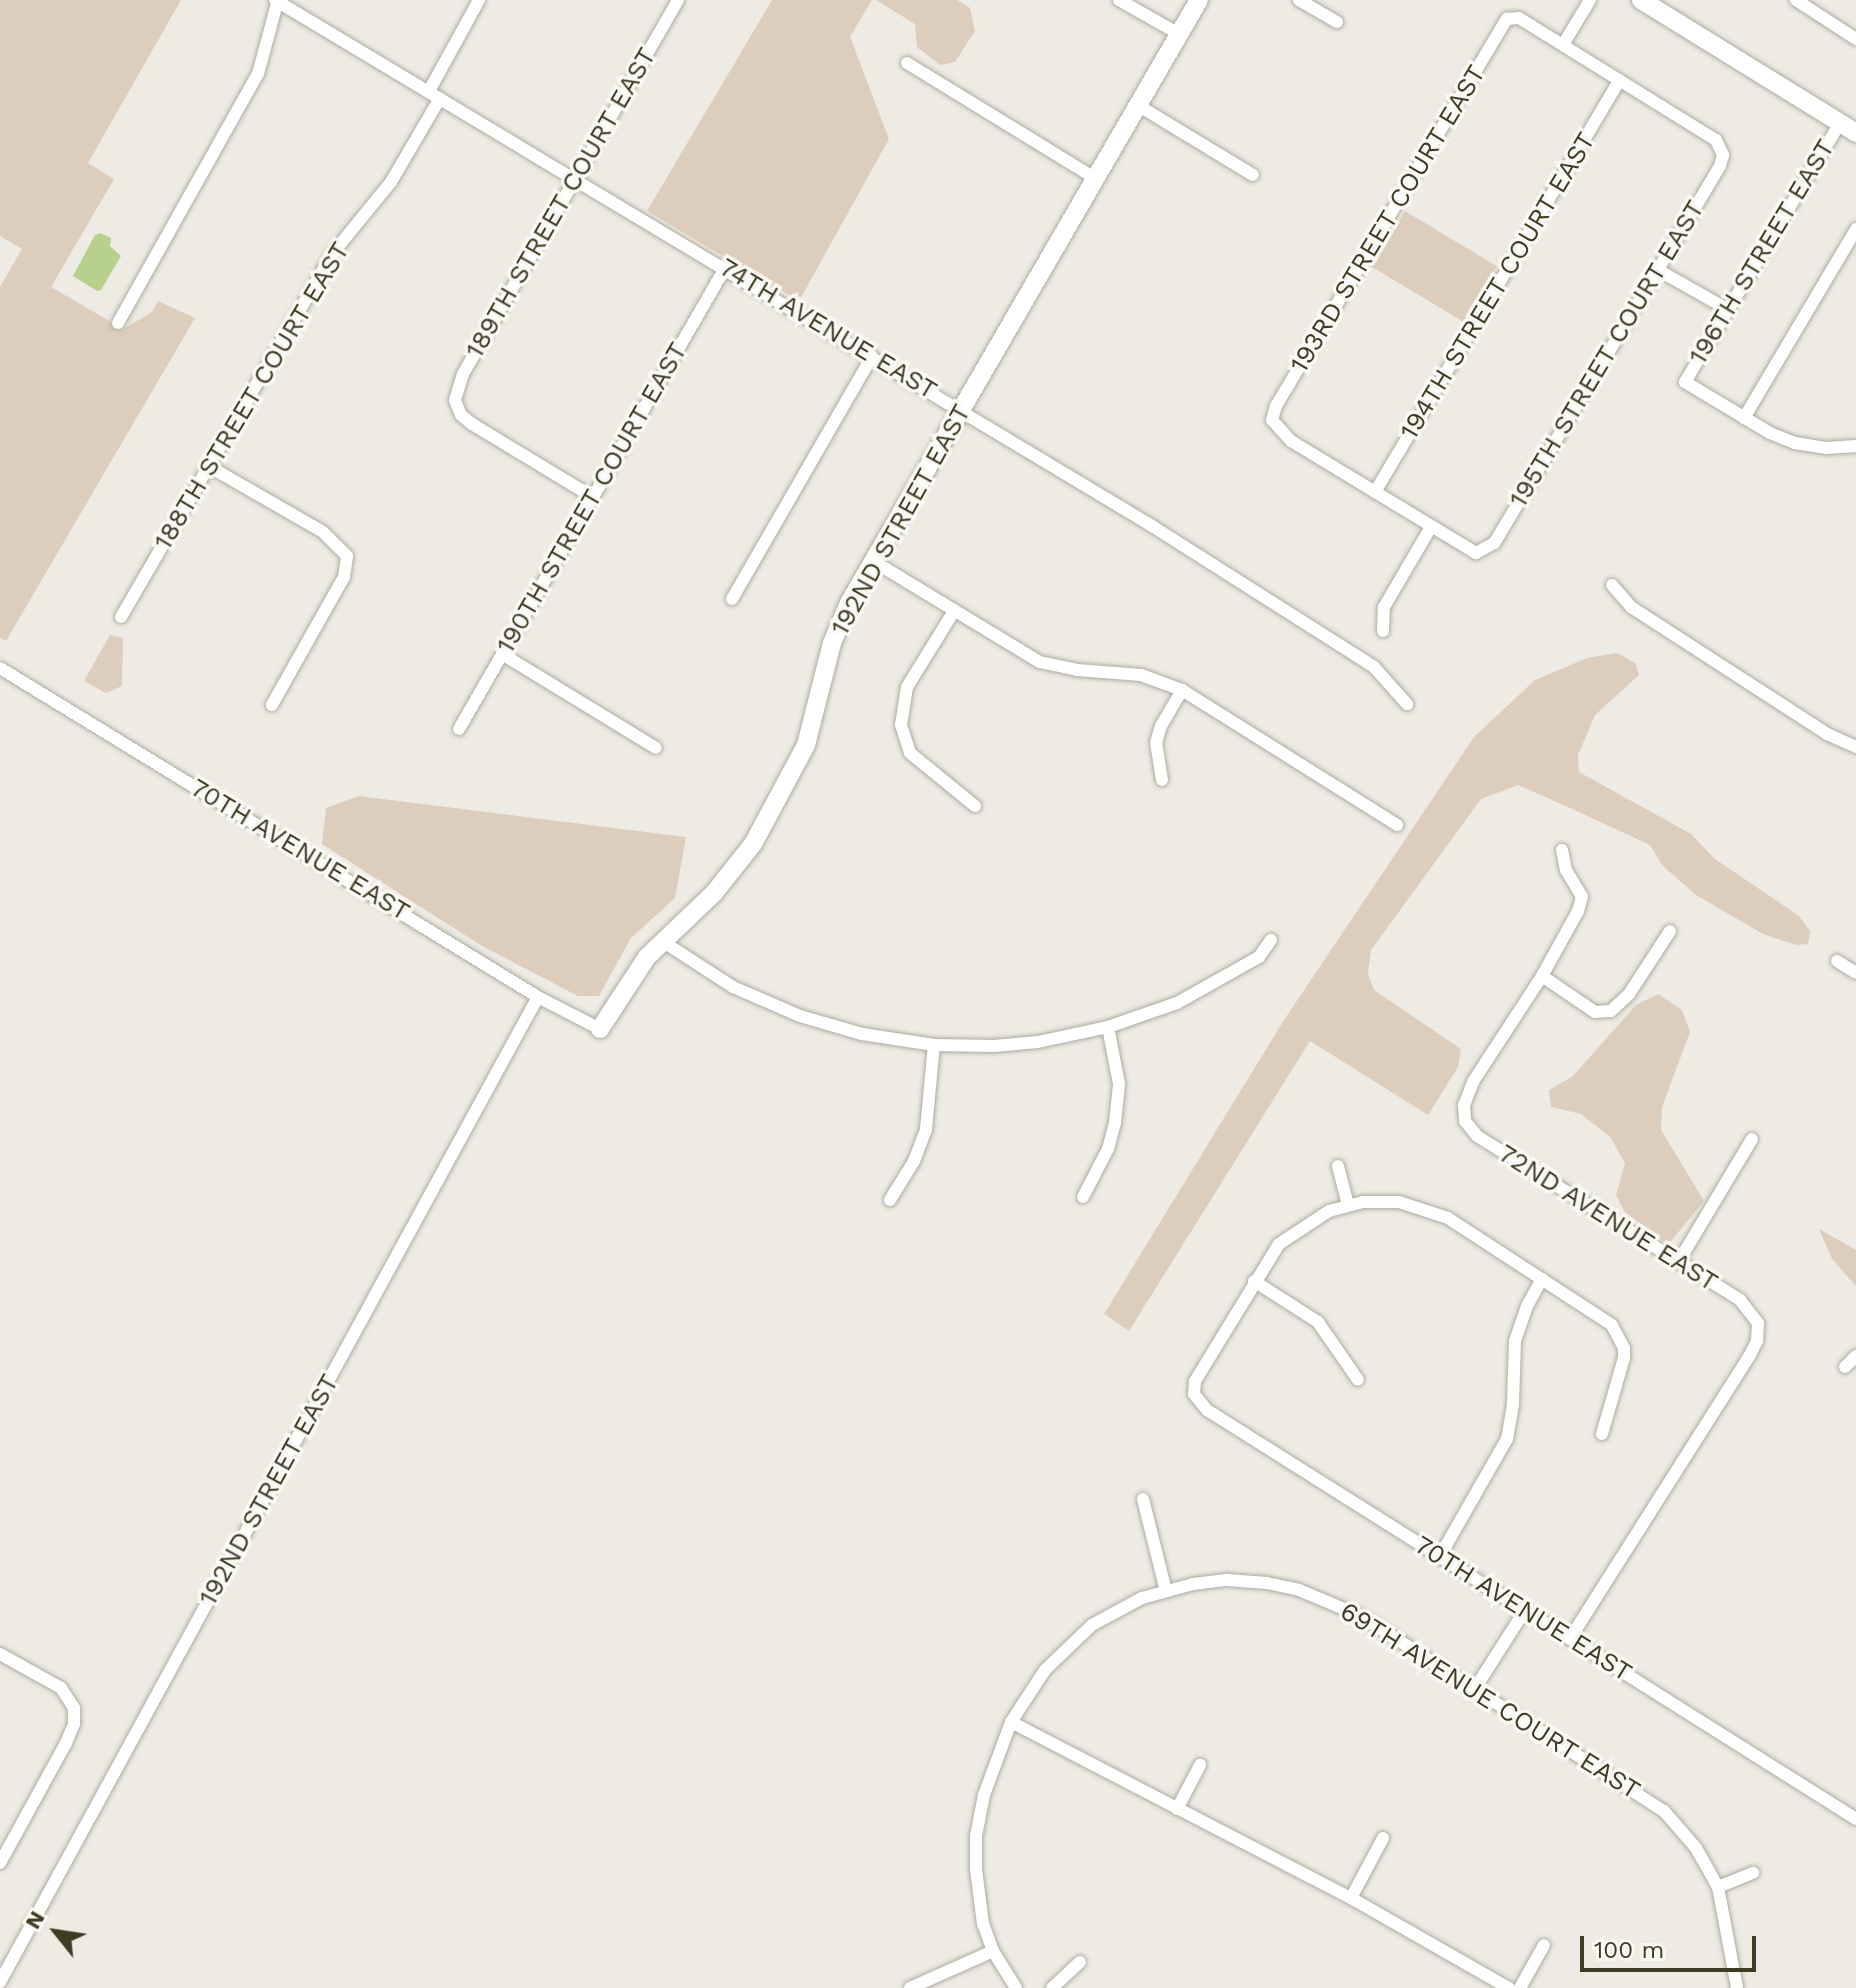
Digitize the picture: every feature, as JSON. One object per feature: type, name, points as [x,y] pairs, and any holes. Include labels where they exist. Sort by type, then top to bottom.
[{"type":"street","name":"74TH AVENUE EAST","points":[[277,0],[962,409],[1374,667],[1407,704]]},
{"type":"street","points":[[118,323],[258,74],[277,0]]},
{"type":"street","name":"188TH STREET COURT EAST","points":[[121,617],[333,253],[391,182],[479,0]]},
{"type":"street","name":"189TH STREET COURT EAST","points":[[591,496],[472,424],[457,410],[455,400],[463,374],[678,0]]},
{"type":"street","points":[[1119,0],[1179,34]]},
{"type":"street","name":"192ND STREET EAST","points":[[600,1029],[662,941],[714,893],[735,868],[796,768],[812,729],[832,643],[849,603],[1199,0]]},
{"type":"street","points":[[1299,0],[1337,22]]},
{"type":"street","points":[[1590,0],[1564,43],[1620,80]]},
{"type":"street","points":[[1641,0],[1848,128]]},
{"type":"street","points":[[1796,0],[1856,39]]},
{"type":"street","name":"193RD STREET COURT EAST","points":[[1375,492],[1291,441],[1272,420],[1276,406],[1507,19],[1519,18],[1564,43]]},
{"type":"street","points":[[907,63],[1096,179]]},
{"type":"street","name":"195TH STREET COURT EAST","points":[[1431,527],[1469,551],[1481,552],[1494,543],[1720,166],[1723,150],[1716,140],[1620,80]]},
{"type":"street","name":"194TH STREET COURT EAST","points":[[1375,492],[1620,80]]},
{"type":"street","points":[[1139,106],[1253,175]]},
{"type":"street","name":"196TH STREET EAST","points":[[1744,418],[1685,382],[1727,309],[1848,128]]},
{"type":"street","points":[[1856,229],[1744,418],[1795,443],[1826,448],[1856,446]]},
{"type":"street","name":"190TH STREET COURT EAST","points":[[459,729],[725,268]]},
{"type":"street","points":[[1658,270],[1727,309]]},
{"type":"street","points":[[732,599],[872,357]]},
{"type":"street","points":[[210,467],[333,538],[344,550],[348,561],[344,577],[272,705]]},
{"type":"street","points":[[1375,492],[1431,527],[1384,607],[1383,631]]},
{"type":"street","points":[[873,561],[1040,662],[1077,670],[1141,675],[1182,690],[1397,825]]},
{"type":"street","points":[[1612,585],[1631,607],[1827,734],[1856,747]]},
{"type":"street","points":[[954,611],[907,687],[901,725],[910,753],[975,806]]},
{"type":"street","points":[[502,654],[656,748]]},
{"type":"street","name":"70TH AVENUE EAST","points":[[0,668],[538,997],[600,1029]]},
{"type":"street","points":[[1162,780],[1156,743],[1161,726],[1182,690]]},
{"type":"street","points":[[1562,850],[1566,870],[1582,897],[1572,925],[1542,976],[1595,1012],[1613,1010],[1629,994],[1670,931]]},
{"type":"street","points":[[662,941],[733,987],[800,1016],[862,1034],[934,1045],[1038,1042],[1108,1027],[1177,1003],[1221,981],[1259,957],[1271,940]]},
{"type":"street","points":[[1837,961],[1856,973]]},
{"type":"street","name":"72ND AVENUE EAST","points":[[1542,976],[1473,1082],[1464,1105],[1465,1121],[1477,1136],[1740,1300],[1755,1317],[1757,1328],[1750,1355],[1570,1639]]},
{"type":"street","name":"192ND STREET EAST","points":[[0,1982],[538,997]]},
{"type":"street","points":[[1083,1197],[1108,1149],[1115,1123],[1119,1084],[1108,1027]]},
{"type":"street","points":[[890,1200],[914,1161],[926,1129],[934,1045]]},
{"type":"street","points":[[1679,1261],[1752,1139]]},
{"type":"street","points":[[1338,1166],[1348,1205]]},
{"type":"street","points":[[1358,1380],[1318,1322],[1254,1281],[1279,1244],[1312,1219],[1348,1205],[1387,1201],[1429,1209],[1612,1325],[1624,1348],[1623,1373],[1602,1434]]},
{"type":"street","points":[[1440,1556],[1507,1439],[1513,1404],[1515,1341],[1527,1306],[1542,1279]]},
{"type":"street","name":"70TH AVENUE EAST","points":[[1254,1281],[1195,1381],[1194,1394],[1207,1410],[1856,1819]]},
{"type":"street","points":[[1845,1367],[1856,1356]]},
{"type":"street","points":[[1143,1499],[1166,1591]]},
{"type":"street","name":"69TH AVENUE COURT EAST","points":[[1016,1988],[993,1951],[978,1896],[976,1836],[991,1769],[1011,1722],[1025,1698],[1062,1650],[1092,1625],[1125,1605],[1166,1591],[1227,1580],[1299,1590],[1361,1616],[1476,1687],[1664,1811],[1696,1848],[1718,1887],[1737,1988]]},
{"type":"street","points":[[1476,1687],[1525,1610]]},
{"type":"street","points":[[0,1654],[61,1688],[74,1708],[74,1724],[66,1743],[0,1863]]},
{"type":"street","points":[[1011,1722],[1351,1898],[1509,1988]]},
{"type":"street","points":[[1177,1809],[1200,1765]]},
{"type":"street","points":[[1351,1898],[1383,1838]]},
{"type":"street","points":[[1718,1887],[1753,1873]]},
{"type":"street","points":[[1520,1988],[1544,1945]]},
{"type":"street","points":[[910,1988],[993,1951]]},
{"type":"street","points":[[1052,1988],[1080,1962]]},
{"type":"shaded area","points":[[0,0],[181,0],[88,163],[114,179],[51,287],[123,329],[152,312],[158,301],[195,318],[6,641],[0,637],[0,287],[22,249],[0,236]]},
{"type":"shaded area","points":[[772,0],[872,0],[850,37],[889,139],[799,301],[647,211]]},
{"type":"shaded area","points":[[876,0],[957,0],[970,8],[975,31],[955,62],[940,65],[917,47],[915,24]]},
{"type":"shaded area","points":[[1405,211],[1497,266],[1463,322],[1372,267]]},
{"type":"shaded area","points":[[100,233],[111,238],[110,246],[121,256],[101,290],[97,291],[73,276],[95,235]]},
{"type":"shaded area","points":[[110,635],[123,638],[122,686],[106,693],[84,681]]},
{"type":"shaded area","points":[[1617,653],[1635,663],[1639,675],[1595,715],[1578,755],[1579,772],[1691,834],[1715,859],[1799,916],[1810,931],[1808,944],[1796,945],[1763,934],[1696,895],[1662,865],[1650,845],[1568,807],[1518,785],[1481,799],[1371,950],[1368,974],[1374,990],[1461,1049],[1458,1067],[1428,1115],[1310,1041],[1129,1331],[1104,1314],[1284,1020],[1474,737],[1535,680],[1587,658]]},
{"type":"shaded area","points":[[359,796],[686,837],[675,898],[631,938],[599,996],[578,996],[482,946],[322,844],[326,808]]},
{"type":"shaded area","points":[[1658,994],[1682,1010],[1690,1032],[1662,1107],[1661,1130],[1704,1201],[1671,1241],[1663,1241],[1624,1211],[1616,1195],[1625,1163],[1610,1137],[1581,1114],[1551,1107],[1549,1090],[1573,1076],[1636,1005]]},
{"type":"shaded area","points":[[1819,1229],[1856,1250],[1856,1286],[1832,1259]]}]
